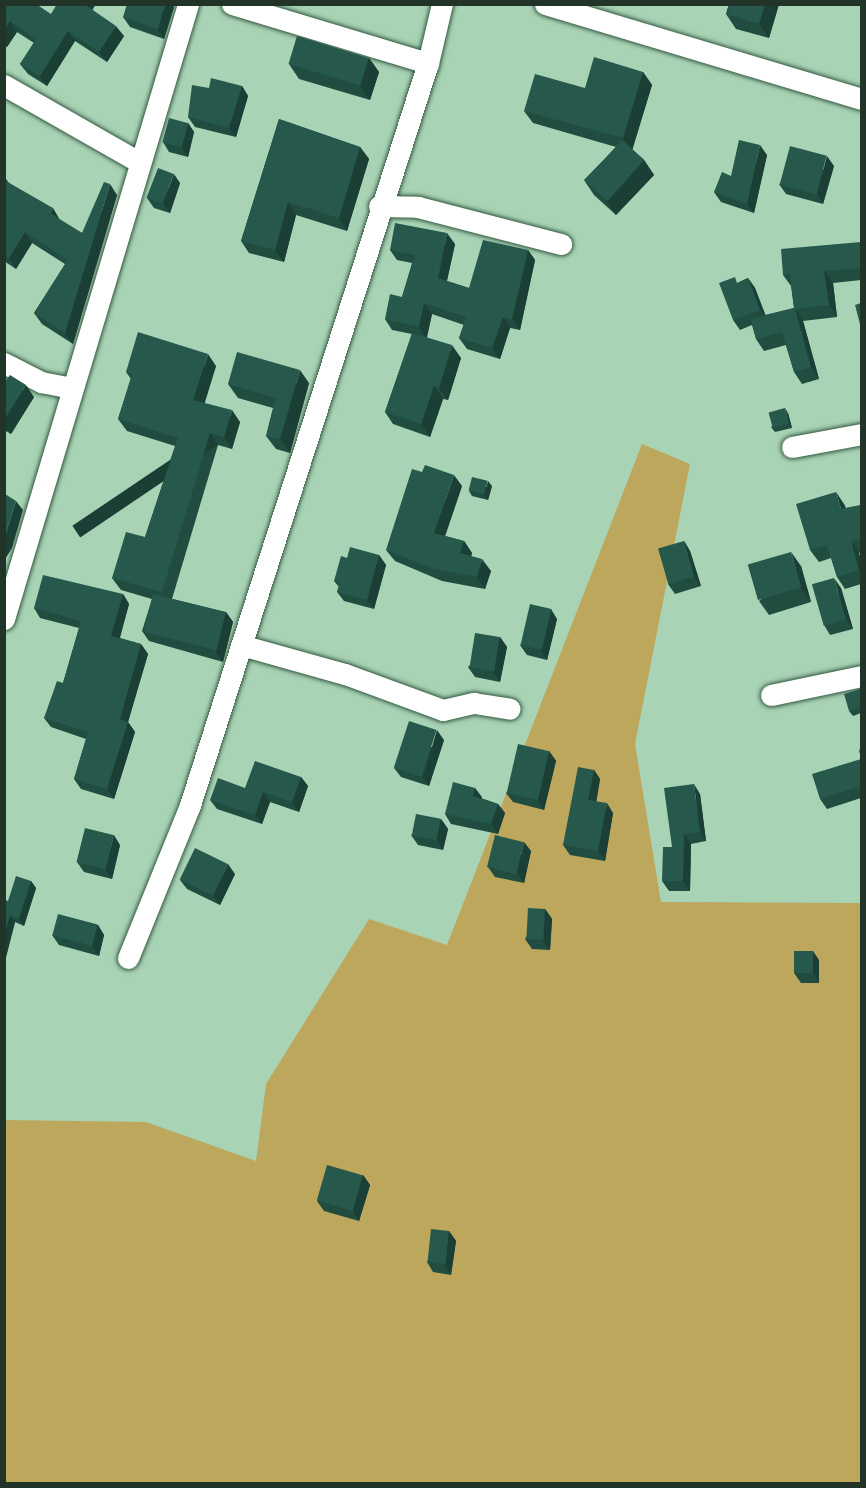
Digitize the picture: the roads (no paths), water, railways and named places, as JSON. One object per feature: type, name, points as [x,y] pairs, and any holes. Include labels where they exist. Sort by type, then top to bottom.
[{"type":"street","points":[[4,619],[188,4]]},
{"type":"street","points":[[232,4],[428,63]]},
{"type":"street","points":[[128,958],[190,805],[379,206],[428,63],[442,4]]},
{"type":"street","points":[[545,4],[861,99]]},
{"type":"street","points":[[4,85],[140,162]]},
{"type":"street","points":[[379,206],[418,207],[561,244]]},
{"type":"street","points":[[4,363],[41,382],[72,388]]},
{"type":"street","points":[[792,447],[861,434]]},
{"type":"street","points":[[241,645],[345,674],[443,710],[474,703],[510,709]]},
{"type":"street","points":[[771,695],[861,676]]}]
